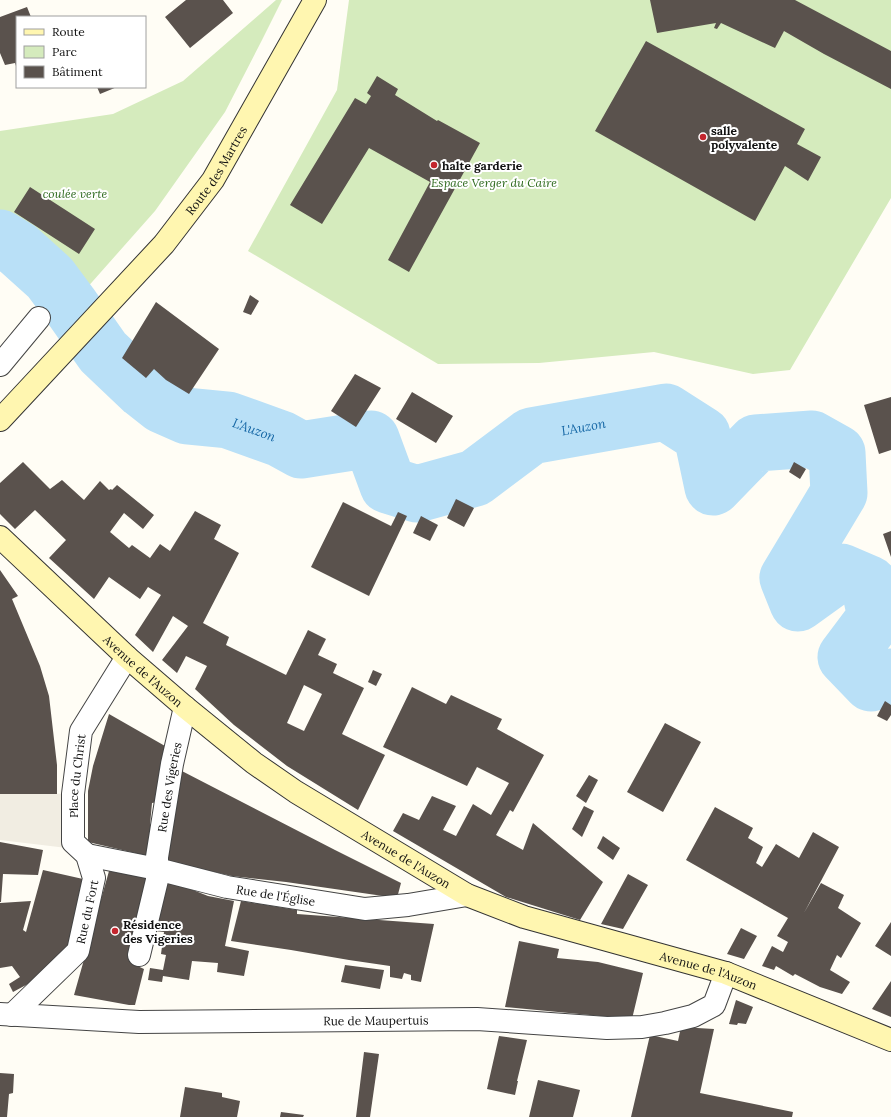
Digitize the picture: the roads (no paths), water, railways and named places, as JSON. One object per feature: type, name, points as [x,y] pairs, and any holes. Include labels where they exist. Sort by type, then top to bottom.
[{"type":"main road","name":"Route des Martres","points":[[0,420],[164,244],[213,180],[315,0]]},
{"type":"main road","name":"Avenue de l'Auzon","points":[[0,537],[127,657],[185,707],[254,763],[296,792],[467,894],[524,918],[726,974],[891,1040]]},
{"type":"street","points":[[0,365],[39,318]]},
{"type":"street","name":"Place du Christ","points":[[87,855],[74,842],[73,794],[81,731],[127,657]]},
{"type":"street","name":"Rue des Vigeries","points":[[139,955],[157,880],[157,857],[172,764],[185,707]]},
{"type":"street","name":"Rue de l'Église","points":[[87,855],[157,869],[227,888],[365,909],[408,905],[467,894]]},
{"type":"street","name":"Rue du Fort","points":[[6,1014],[78,951],[94,878],[87,855]]},
{"type":"street","name":"Rue de Maupertuis","points":[[6,1014],[139,1022],[477,1018],[607,1028],[642,1027],[693,1016],[714,1006],[726,974]]},
{"type":"waterway","name":"L'Auzon","points":[[0,238],[18,249],[50,278],[103,352],[143,390],[162,405],[187,416],[228,420],[281,439],[301,450],[371,439],[388,485],[417,494],[475,478],[531,436],[666,412],[702,435],[713,487],[756,443],[812,439],[837,453],[839,493],[788,578],[798,603],[841,572],[869,584],[876,617],[846,657],[871,683],[891,677]]},
{"type":"place","name":"salle polyvalente","points":[[703,137]]},
{"type":"place","name":"halte garderie","points":[[434,165]]},
{"type":"place","name":"Résidence des Vigeries","points":[[115,931]]},
{"type":"park label","name":"Espace Verger du Caire","points":[[494,182]]},
{"type":"park label","name":"coulée verte","points":[[75,193]]}]
